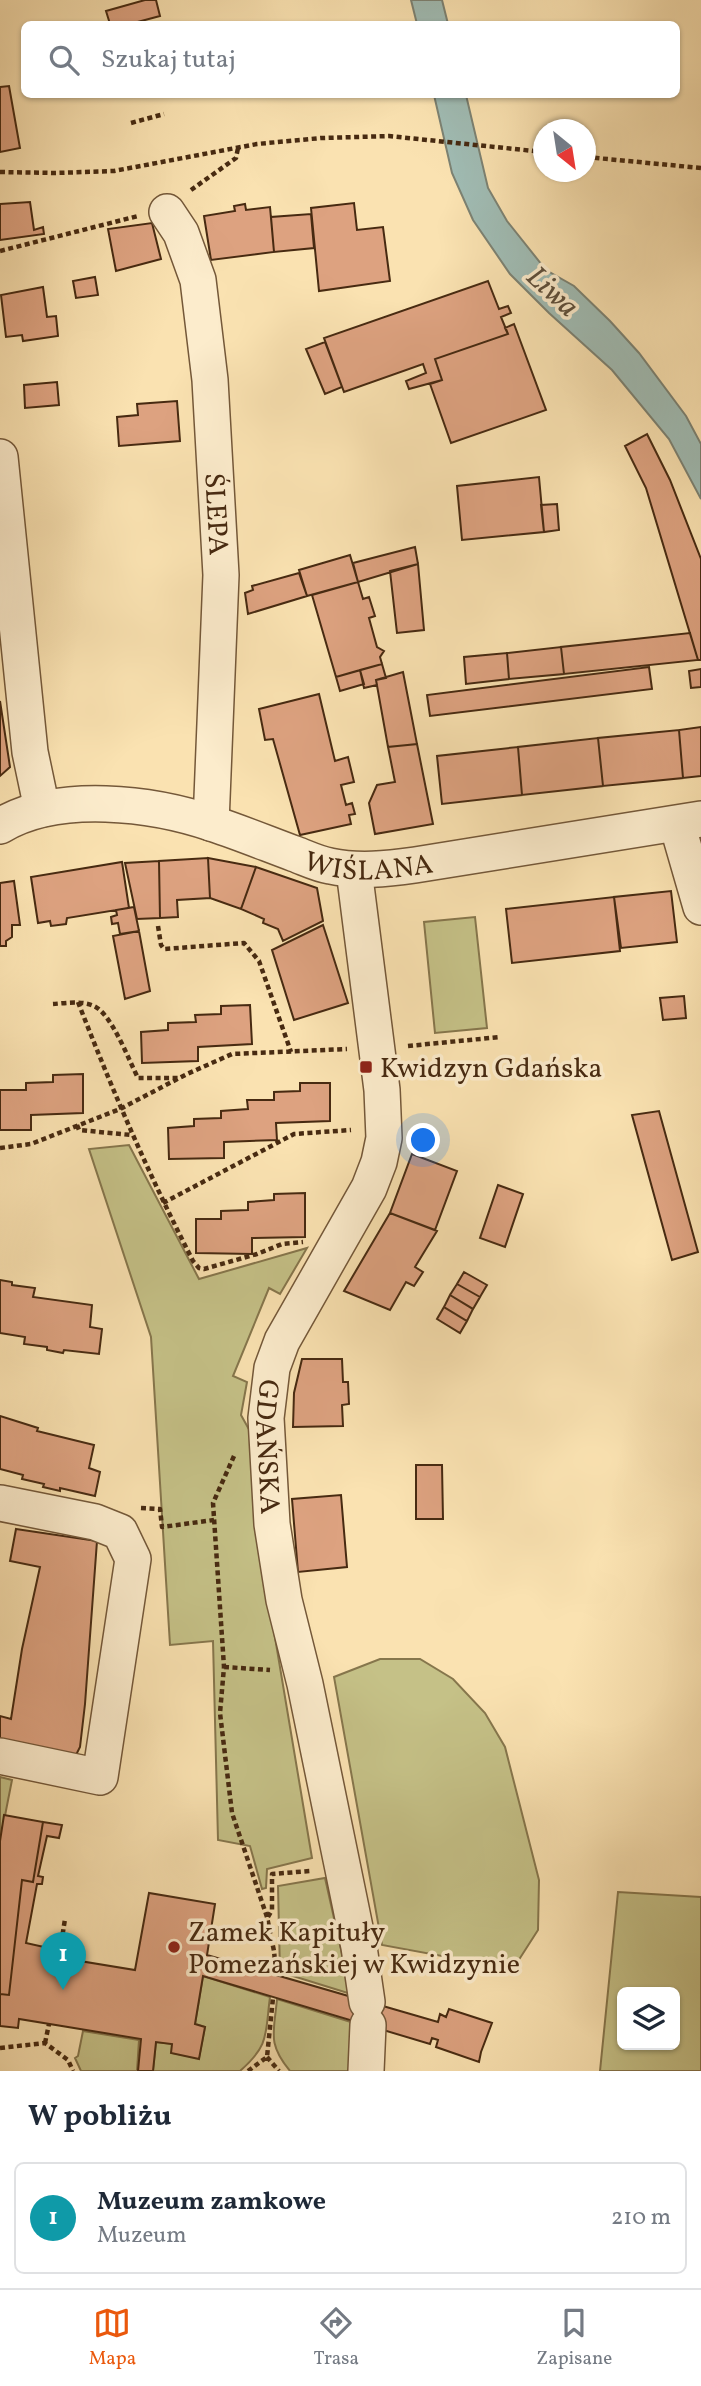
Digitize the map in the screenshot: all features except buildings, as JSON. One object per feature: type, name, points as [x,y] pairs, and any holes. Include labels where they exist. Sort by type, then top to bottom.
[{"type":"street","name":"ŚLEPA","points":[[167,212],[181,233],[198,280],[210,380],[221,575],[211,823]]},
{"type":"street","points":[[0,457],[30,752],[42,809]]},
{"type":"street","name":"WIŚLANA","points":[[0,826],[42,809],[79,805],[147,808],[211,823],[328,866],[354,870],[397,867],[689,821]]},
{"type":"street","points":[[689,821],[701,907]]},
{"type":"street","name":"GDAŃSKA","points":[[354,870],[382,1090],[384,1138],[379,1162],[369,1188],[282,1341],[272,1367],[266,1418],[272,1524],[284,1600],[305,1684],[359,1947],[367,2013],[366,2071]]},
{"type":"street","points":[[0,1503],[95,1521],[120,1532],[133,1559],[100,1777],[0,1756]]},
{"type":"path","points":[[131,123],[164,114]]},
{"type":"path","points":[[0,172],[114,171],[297,140],[390,136],[533,151]]},
{"type":"path","points":[[0,251],[123,218],[167,212],[181,198],[236,158],[238,148]]},
{"type":"path","points":[[596,158],[701,168]]},
{"type":"path","points":[[158,926],[164,949],[244,943],[259,961],[291,1052]]},
{"type":"path","points":[[53,1004],[78,1002],[100,1009],[138,1077],[179,1078]]},
{"type":"path","points":[[78,1002],[131,1135],[163,1203],[199,1268],[204,1269],[282,1244],[298,1242]]},
{"type":"path","points":[[0,1148],[31,1144],[120,1109],[232,1054],[377,1048],[500,1037]]},
{"type":"path","points":[[77,1125],[79,1130],[131,1135]]},
{"type":"path","points":[[163,1203],[294,1134],[354,1130]]},
{"type":"path","points":[[236,1453],[213,1503],[224,1667],[220,1713],[232,1814],[268,1917],[276,1972]]},
{"type":"path","points":[[141,1508],[160,1509],[162,1527],[214,1520]]},
{"type":"path","points":[[224,1667],[271,1670]]},
{"type":"path","points":[[268,1917],[272,1910],[272,1874],[311,1871]]},
{"type":"path","points":[[60,1951],[65,1919]]},
{"type":"path","points":[[273,1998],[267,2057],[279,2071]]},
{"type":"path","points":[[45,2043],[49,2024]]},
{"type":"path","points":[[0,2048],[45,2043],[68,2060],[74,2071]]},
{"type":"path","points":[[248,2071],[267,2057]]},
{"type":"shaded area","points":[[475,917],[487,1028],[435,1033],[424,922]]},
{"type":"shaded area","points":[[129,1145],[199,1279],[307,1248],[280,1294],[269,1288],[233,1376],[247,1382],[241,1415],[251,1433],[262,1560],[312,1858],[267,1869],[266,1888],[262,1889],[250,1846],[218,1840],[213,1641],[170,1645],[151,1337],[89,1149]]},
{"type":"shaded area","points":[[380,1659],[420,1659],[453,1679],[485,1713],[505,1747],[539,1880],[538,1930],[513,1969],[382,1945],[334,1677]]},
{"type":"shaded area","points":[[0,1777],[12,1780],[1,1836],[0,1835]]},
{"type":"shaded area","points":[[325,1878],[351,1994],[280,1972],[278,1886]]},
{"type":"shaded area","points":[[618,1892],[701,1897],[701,2071],[600,2071]]},
{"type":"shaded area","points":[[203,1976],[270,1997],[266,2030],[257,2054],[240,2071],[153,2071],[156,2042],[172,2044],[172,2053],[199,2058],[205,2027],[195,2024]]},
{"type":"shaded area","points":[[277,1999],[354,2023],[352,2071],[290,2071],[275,2045]]},
{"type":"shaded area","points":[[83,2031],[139,2040],[137,2071],[81,2071],[75,2058],[78,2056]]},
{"type":"water","points":[[411,0],[442,0],[447,21],[416,21]]},
{"type":"water","name":"Liwa","points":[[435,98],[467,98],[488,188],[507,221],[546,270],[574,286],[610,321],[639,353],[686,416],[701,444],[701,499],[669,439],[612,370],[510,274],[473,220],[452,173]]},
{"type":"place","name":"Kwidzyn Gdańska","points":[[366,1067]]},
{"type":"place","name":"Zamek Kapituły Pomezańskiej w Kwidzynie","points":[[174,1947]]},
{"type":"place","name":"Muzeum zamkowe","points":[[63,1990]]}]
